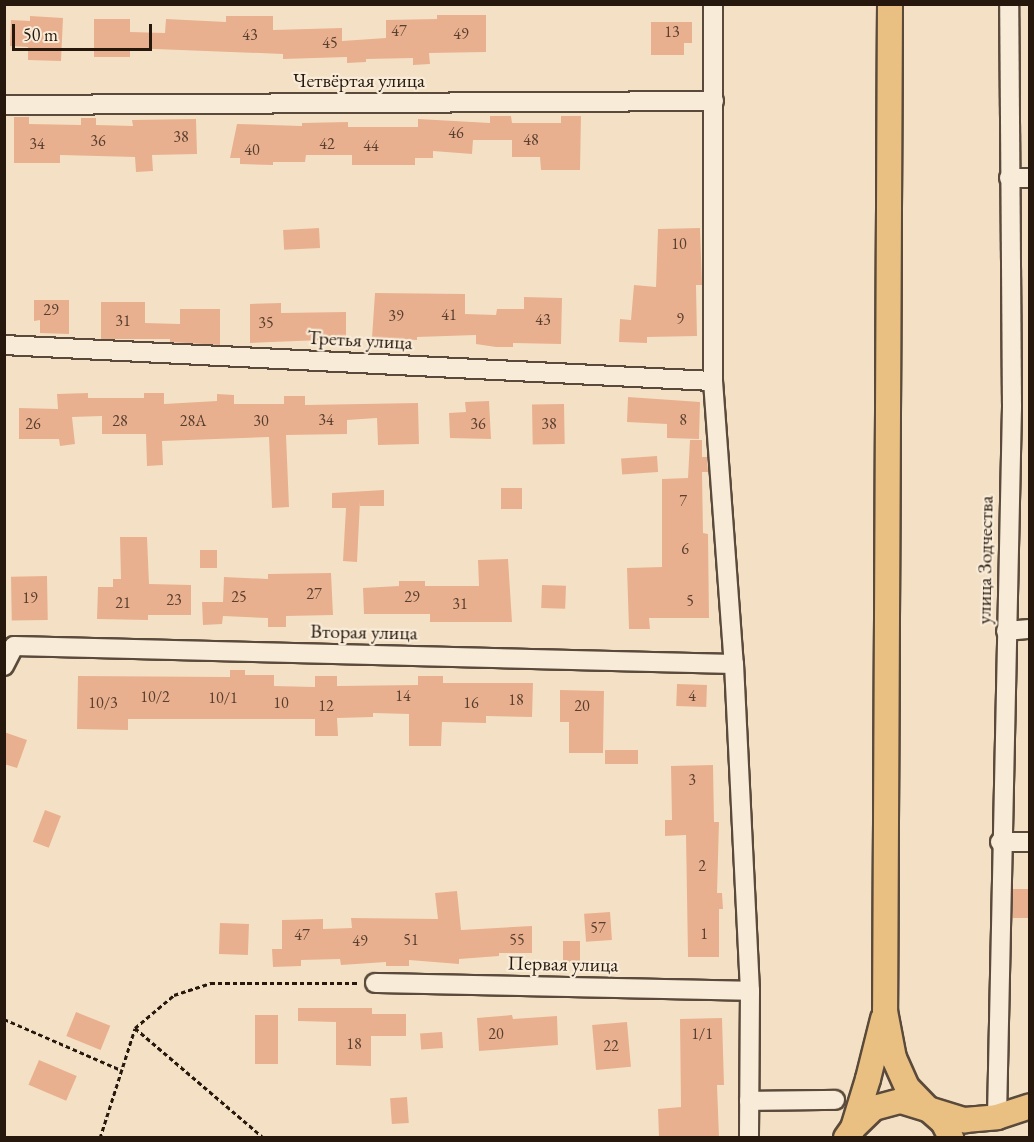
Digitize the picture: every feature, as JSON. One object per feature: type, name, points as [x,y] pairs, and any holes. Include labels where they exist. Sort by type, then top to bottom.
[{"type":"main road","points":[[890,4],[885,1011],[894,1058],[908,1087],[943,1122],[951,1137]]},
{"type":"main road","points":[[850,1134],[885,1011]]},
{"type":"main road","points":[[850,1134],[874,1108],[901,1101],[965,1119],[997,1116],[1029,1106]]},
{"type":"main road","points":[[979,1137],[997,1116]]},
{"type":"street","points":[[713,4],[713,381],[734,664],[750,991],[749,1137]]},
{"type":"street","name":"улица Зодчества","points":[[997,1116],[1000,842],[1006,631],[1021,405],[1009,178],[1009,4]]},
{"type":"street","name":"Четвёртая улица","points":[[4,105],[714,101]]},
{"type":"street","points":[[1009,178],[1029,177]]},
{"type":"street","name":"Третья улица","points":[[4,345],[713,381]]},
{"type":"street","points":[[1006,631],[1029,629]]},
{"type":"street","name":"Вторая улица","points":[[4,666],[14,646],[734,664]]},
{"type":"street","points":[[1000,842],[1029,842]]},
{"type":"street","name":"Первая улица","points":[[375,983],[750,991]]},
{"type":"street","points":[[749,1101],[835,1100]]},
{"type":"path","points":[[100,1137],[135,1028],[174,995],[210,982],[375,983]]},
{"type":"path","points":[[4,1019],[122,1070]]},
{"type":"path","points":[[135,1028],[264,1137]]},
{"type":"building","points":[[437,15],[486,15],[486,52],[429,53],[430,64],[413,65],[413,58],[366,59],[366,62],[347,63],[347,57],[283,59],[283,54],[130,48],[130,57],[94,57],[94,19],[130,19],[130,32],[165,33],[166,19],[226,22],[226,16],[273,16],[273,30],[342,28],[342,41],[386,38],[386,20],[437,19]]},
{"type":"building","points":[[30,16],[63,18],[61,61],[28,60],[28,47],[10,46],[11,20],[30,21]]},
{"type":"building","points":[[651,22],[692,22],[692,43],[684,43],[684,55],[651,55]]},
{"type":"building","points":[[490,116],[511,116],[512,123],[561,123],[561,116],[581,116],[580,170],[541,170],[540,157],[512,157],[512,140],[473,140],[472,154],[433,151],[433,158],[415,158],[415,165],[352,165],[352,155],[306,155],[305,162],[273,162],[273,165],[240,164],[240,158],[230,158],[237,124],[302,126],[302,123],[348,122],[348,127],[418,127],[418,119],[490,123]]},
{"type":"building","points":[[14,117],[29,117],[29,124],[81,125],[81,118],[96,118],[96,125],[133,126],[132,120],[196,119],[197,154],[152,155],[153,171],[136,172],[135,157],[60,155],[60,163],[14,163]]},
{"type":"building","points":[[319,228],[320,248],[284,250],[283,230]]},
{"type":"building","points":[[700,228],[702,285],[696,285],[697,336],[647,337],[647,343],[619,342],[620,319],[631,320],[634,285],[656,287],[658,229]]},
{"type":"building","points":[[375,293],[465,294],[465,314],[496,315],[497,309],[524,309],[524,297],[562,298],[561,344],[513,343],[513,347],[496,347],[476,344],[476,335],[417,337],[417,340],[372,338]]},
{"type":"building","points":[[34,300],[69,300],[69,334],[40,333],[40,320],[34,321]]},
{"type":"building","points":[[101,302],[145,302],[145,323],[180,324],[180,309],[220,309],[220,345],[170,342],[170,339],[101,339]]},
{"type":"building","points":[[281,303],[281,313],[346,312],[346,339],[250,343],[250,304]]},
{"type":"building","points":[[88,393],[88,398],[144,398],[144,393],[164,393],[164,404],[217,401],[217,394],[234,395],[234,404],[284,404],[284,396],[305,396],[305,405],[418,403],[419,444],[378,445],[377,418],[347,420],[347,434],[286,435],[289,507],[272,508],[269,437],[162,441],[163,465],[147,466],[146,434],[102,434],[102,416],[72,417],[75,444],[60,446],[59,439],[19,439],[19,408],[58,409],[57,394]]},
{"type":"building","points":[[628,397],[700,402],[699,439],[667,438],[667,424],[627,422]]},
{"type":"building","points":[[489,401],[491,439],[450,438],[449,413],[466,412],[465,402]]},
{"type":"building","points":[[564,404],[565,444],[533,445],[532,405]]},
{"type":"building","points":[[690,440],[702,440],[702,457],[707,457],[708,472],[702,472],[703,533],[708,534],[709,618],[649,618],[650,629],[629,629],[627,568],[662,567],[662,479],[688,478]]},
{"type":"building","points":[[657,456],[658,472],[622,474],[621,459]]},
{"type":"building","points":[[501,488],[522,488],[522,509],[501,509]]},
{"type":"building","points":[[384,490],[384,506],[360,506],[360,501],[357,562],[343,561],[346,508],[332,508],[332,493]]},
{"type":"building","points":[[120,537],[147,537],[149,584],[191,585],[191,615],[148,615],[148,620],[97,619],[98,587],[113,587],[113,579],[121,579]]},
{"type":"building","points":[[200,550],[217,550],[217,568],[200,568]]},
{"type":"building","points":[[508,559],[512,622],[430,622],[430,614],[364,614],[363,588],[399,586],[399,581],[425,581],[425,586],[479,586],[478,560]]},
{"type":"building","points":[[331,573],[333,615],[286,616],[286,627],[268,627],[268,618],[223,616],[222,624],[203,625],[202,602],[223,602],[224,577],[268,579],[268,574]]},
{"type":"building","points":[[47,576],[48,620],[12,621],[11,577]]},
{"type":"building","points":[[542,585],[566,586],[565,609],[541,608]]},
{"type":"building","points":[[230,670],[245,670],[245,675],[274,675],[274,686],[315,687],[315,676],[337,676],[337,686],[418,685],[418,676],[443,676],[443,683],[533,683],[532,717],[486,716],[486,723],[442,722],[441,746],[409,746],[409,714],[373,713],[373,717],[337,718],[338,736],[315,736],[315,719],[128,719],[128,730],[77,729],[78,676],[230,677]]},
{"type":"building","points":[[677,684],[707,685],[706,707],[676,706]]},
{"type":"building","points":[[560,690],[604,691],[603,753],[569,753],[569,722],[560,722]]},
{"type":"building","points":[[4,732],[27,740],[17,768],[4,764]]},
{"type":"building","points":[[605,750],[638,750],[638,764],[605,764]]},
{"type":"building","points":[[713,765],[714,822],[719,822],[717,893],[722,893],[723,909],[719,909],[719,957],[688,957],[686,835],[665,836],[665,820],[672,820],[671,766]]},
{"type":"building","points":[[45,810],[61,816],[49,848],[33,842]]},
{"type":"building","points":[[1013,889],[1029,889],[1029,918],[1013,918]]},
{"type":"building","points":[[457,891],[461,930],[532,926],[532,953],[499,953],[499,956],[459,959],[459,964],[409,960],[409,966],[386,966],[386,962],[341,965],[340,959],[301,960],[301,966],[273,967],[272,949],[282,949],[282,920],[323,919],[323,929],[352,928],[351,918],[438,919],[435,893]]},
{"type":"building","points":[[610,912],[612,940],[586,942],[584,914]]},
{"type":"building","points":[[220,923],[249,924],[248,955],[219,954]]},
{"type":"building","points":[[563,941],[580,941],[580,963],[563,963]]},
{"type":"building","points":[[298,1008],[372,1008],[372,1014],[406,1014],[406,1036],[371,1036],[371,1066],[336,1065],[336,1022],[298,1021]]},
{"type":"building","points":[[76,1012],[110,1026],[101,1050],[66,1036]]},
{"type":"building","points":[[255,1015],[278,1015],[278,1064],[255,1064]]},
{"type":"building","points":[[512,1015],[513,1019],[557,1016],[558,1045],[479,1051],[477,1018]]},
{"type":"building","points":[[722,1018],[724,1085],[717,1085],[719,1137],[659,1137],[658,1109],[681,1107],[680,1019]]},
{"type":"building","points":[[627,1022],[631,1067],[596,1070],[592,1025]]},
{"type":"building","points":[[442,1032],[443,1048],[421,1049],[420,1034]]},
{"type":"building","points":[[39,1060],[77,1076],[66,1101],[28,1085]]},
{"type":"building","points":[[407,1097],[409,1123],[392,1124],[390,1098]]}]
